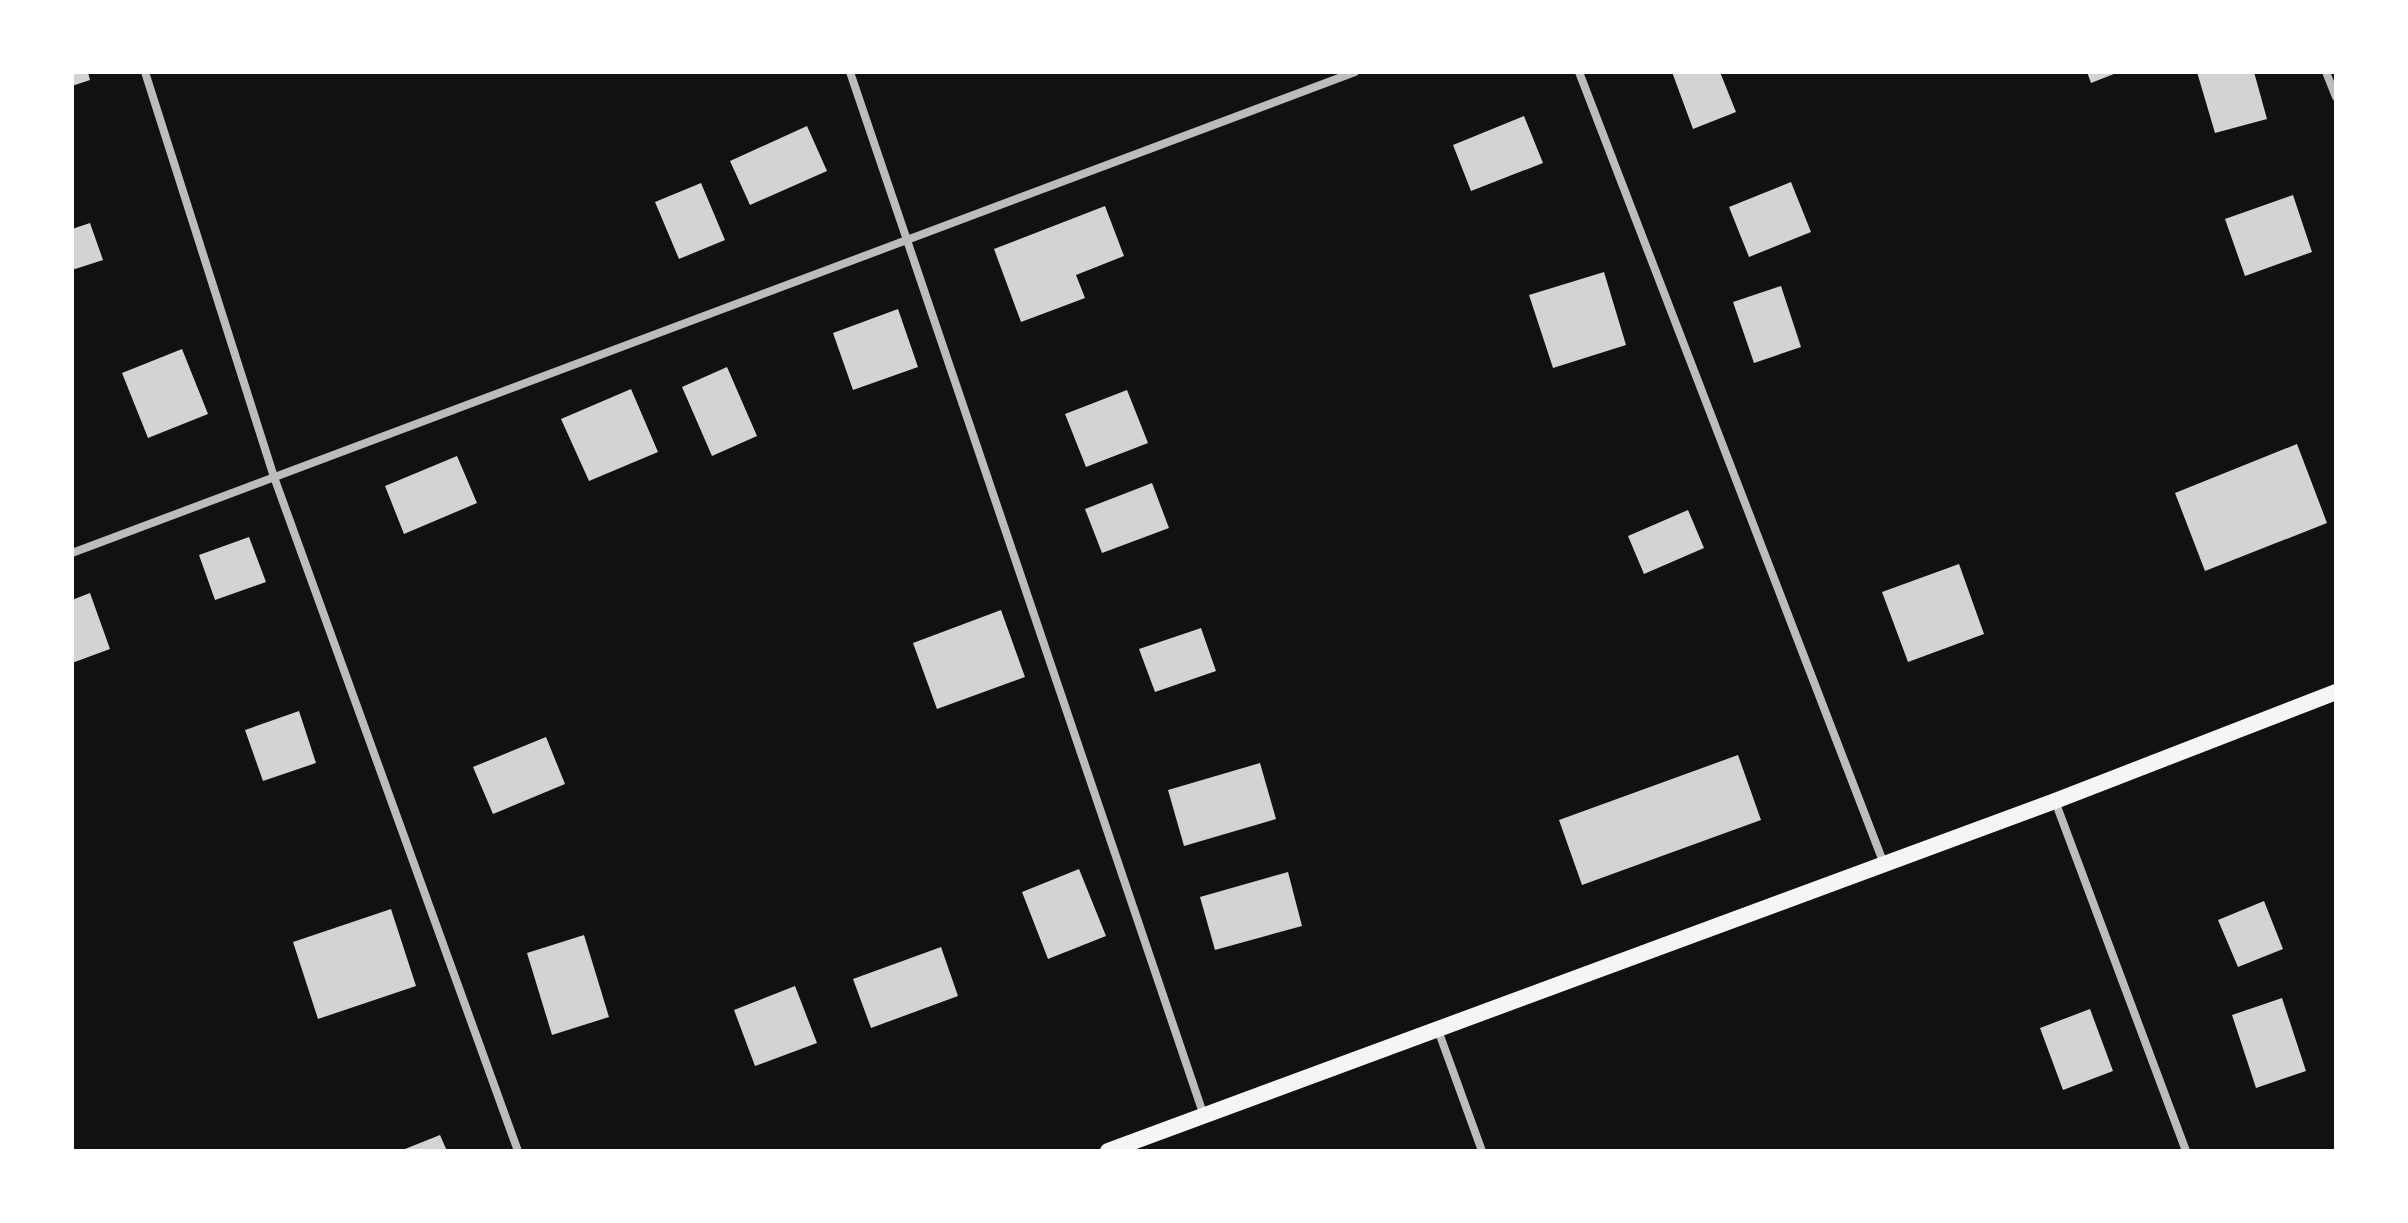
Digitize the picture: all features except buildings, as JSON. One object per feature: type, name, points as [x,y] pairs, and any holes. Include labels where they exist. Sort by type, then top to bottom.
[{"type":"main road","points":[[1108,1151],[2055,801],[2336,692]]},
{"type":"street","points":[[145,72],[274,477],[518,1151]]},
{"type":"street","points":[[850,72],[1204,1116]]},
{"type":"street","points":[[72,553],[1355,72]]},
{"type":"street","points":[[1579,72],[1884,864]]},
{"type":"street","points":[[2326,72],[2336,97]]},
{"type":"street","points":[[2055,801],[2186,1151]]},
{"type":"street","points":[[1438,1030],[1482,1151]]}]
